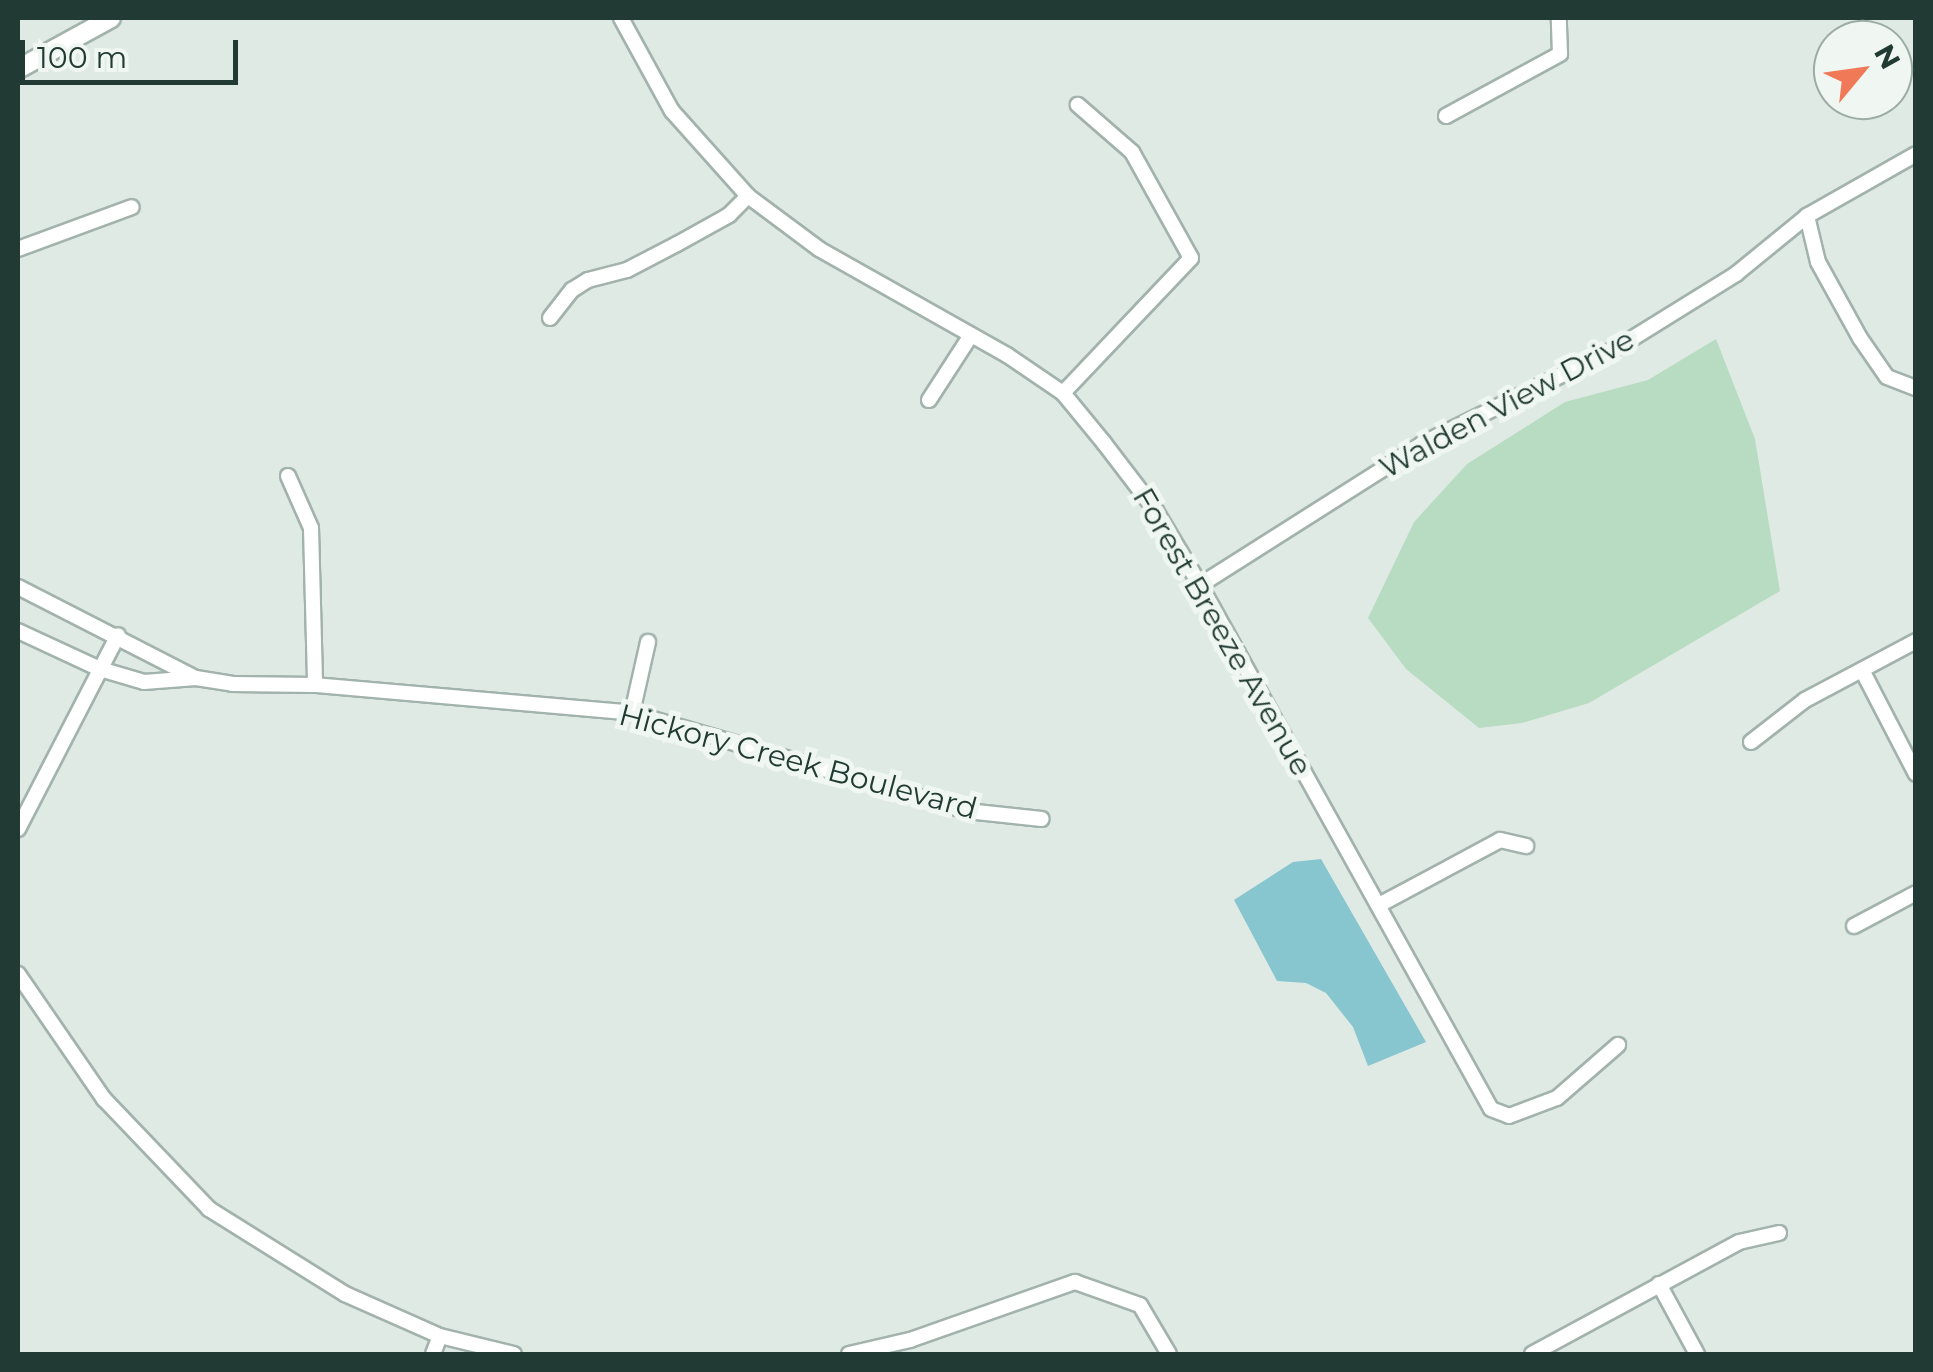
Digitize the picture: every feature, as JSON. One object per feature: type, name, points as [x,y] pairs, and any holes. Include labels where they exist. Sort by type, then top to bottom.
[{"type":"street","points":[[18,68],[110,18]]},
{"type":"street","name":"Forest Breeze Avenue","points":[[621,18],[672,111],[748,196],[819,248],[972,335],[1063,393],[1156,511],[1491,1109],[1508,1116],[1558,1098],[1618,1045]]},
{"type":"street","points":[[1446,116],[1560,54],[1559,18]]},
{"type":"street","points":[[1063,393],[1191,258],[1132,152],[1078,104]]},
{"type":"street","name":"Walden View Drive","points":[[1200,585],[1422,444],[1620,346],[1736,274],[1807,216],[1916,154]]},
{"type":"street","points":[[550,318],[588,280],[627,270],[677,244],[729,216],[748,196]]},
{"type":"street","points":[[18,249],[132,206]]},
{"type":"street","points":[[1807,216],[1818,262],[1860,338],[1886,377],[1916,388]]},
{"type":"street","points":[[929,400],[972,335]]},
{"type":"street","points":[[288,476],[311,528],[315,685]]},
{"type":"street","name":"Hickory Creek Boulevard","points":[[18,587],[196,678]]},
{"type":"street","name":"Hickory Creek Boulevard","points":[[18,630],[100,669],[144,682],[196,678],[232,684],[315,685],[632,713],[967,812],[1042,820]]},
{"type":"street","points":[[18,828],[118,635]]},
{"type":"street","points":[[1752,742],[1805,700],[1916,641]]},
{"type":"street","points":[[632,713],[648,642]]},
{"type":"street","points":[[1862,670],[1916,774]]},
{"type":"street","points":[[1379,905],[1500,840],[1526,846]]},
{"type":"street","points":[[1854,926],[1916,893]]},
{"type":"street","points":[[18,974],[104,1099],[209,1209],[345,1294],[440,1336],[514,1354]]},
{"type":"street","points":[[1532,1354],[1739,1242],[1779,1232]]},
{"type":"street","points":[[850,1354],[910,1340],[1075,1282],[1140,1305],[1169,1354]]},
{"type":"street","points":[[1659,1284],[1697,1354]]},
{"type":"street","points":[[433,1354],[440,1336]]},
{"type":"green space","points":[[1716,339],[1755,439],[1780,591],[1589,703],[1522,723],[1479,728],[1406,669],[1368,618],[1414,522],[1467,464],[1565,402],[1648,380]]},
{"type":"water","points":[[1321,859],[1426,1042],[1368,1066],[1353,1027],[1326,993],[1306,983],[1277,981],[1234,900],[1293,862]]}]
